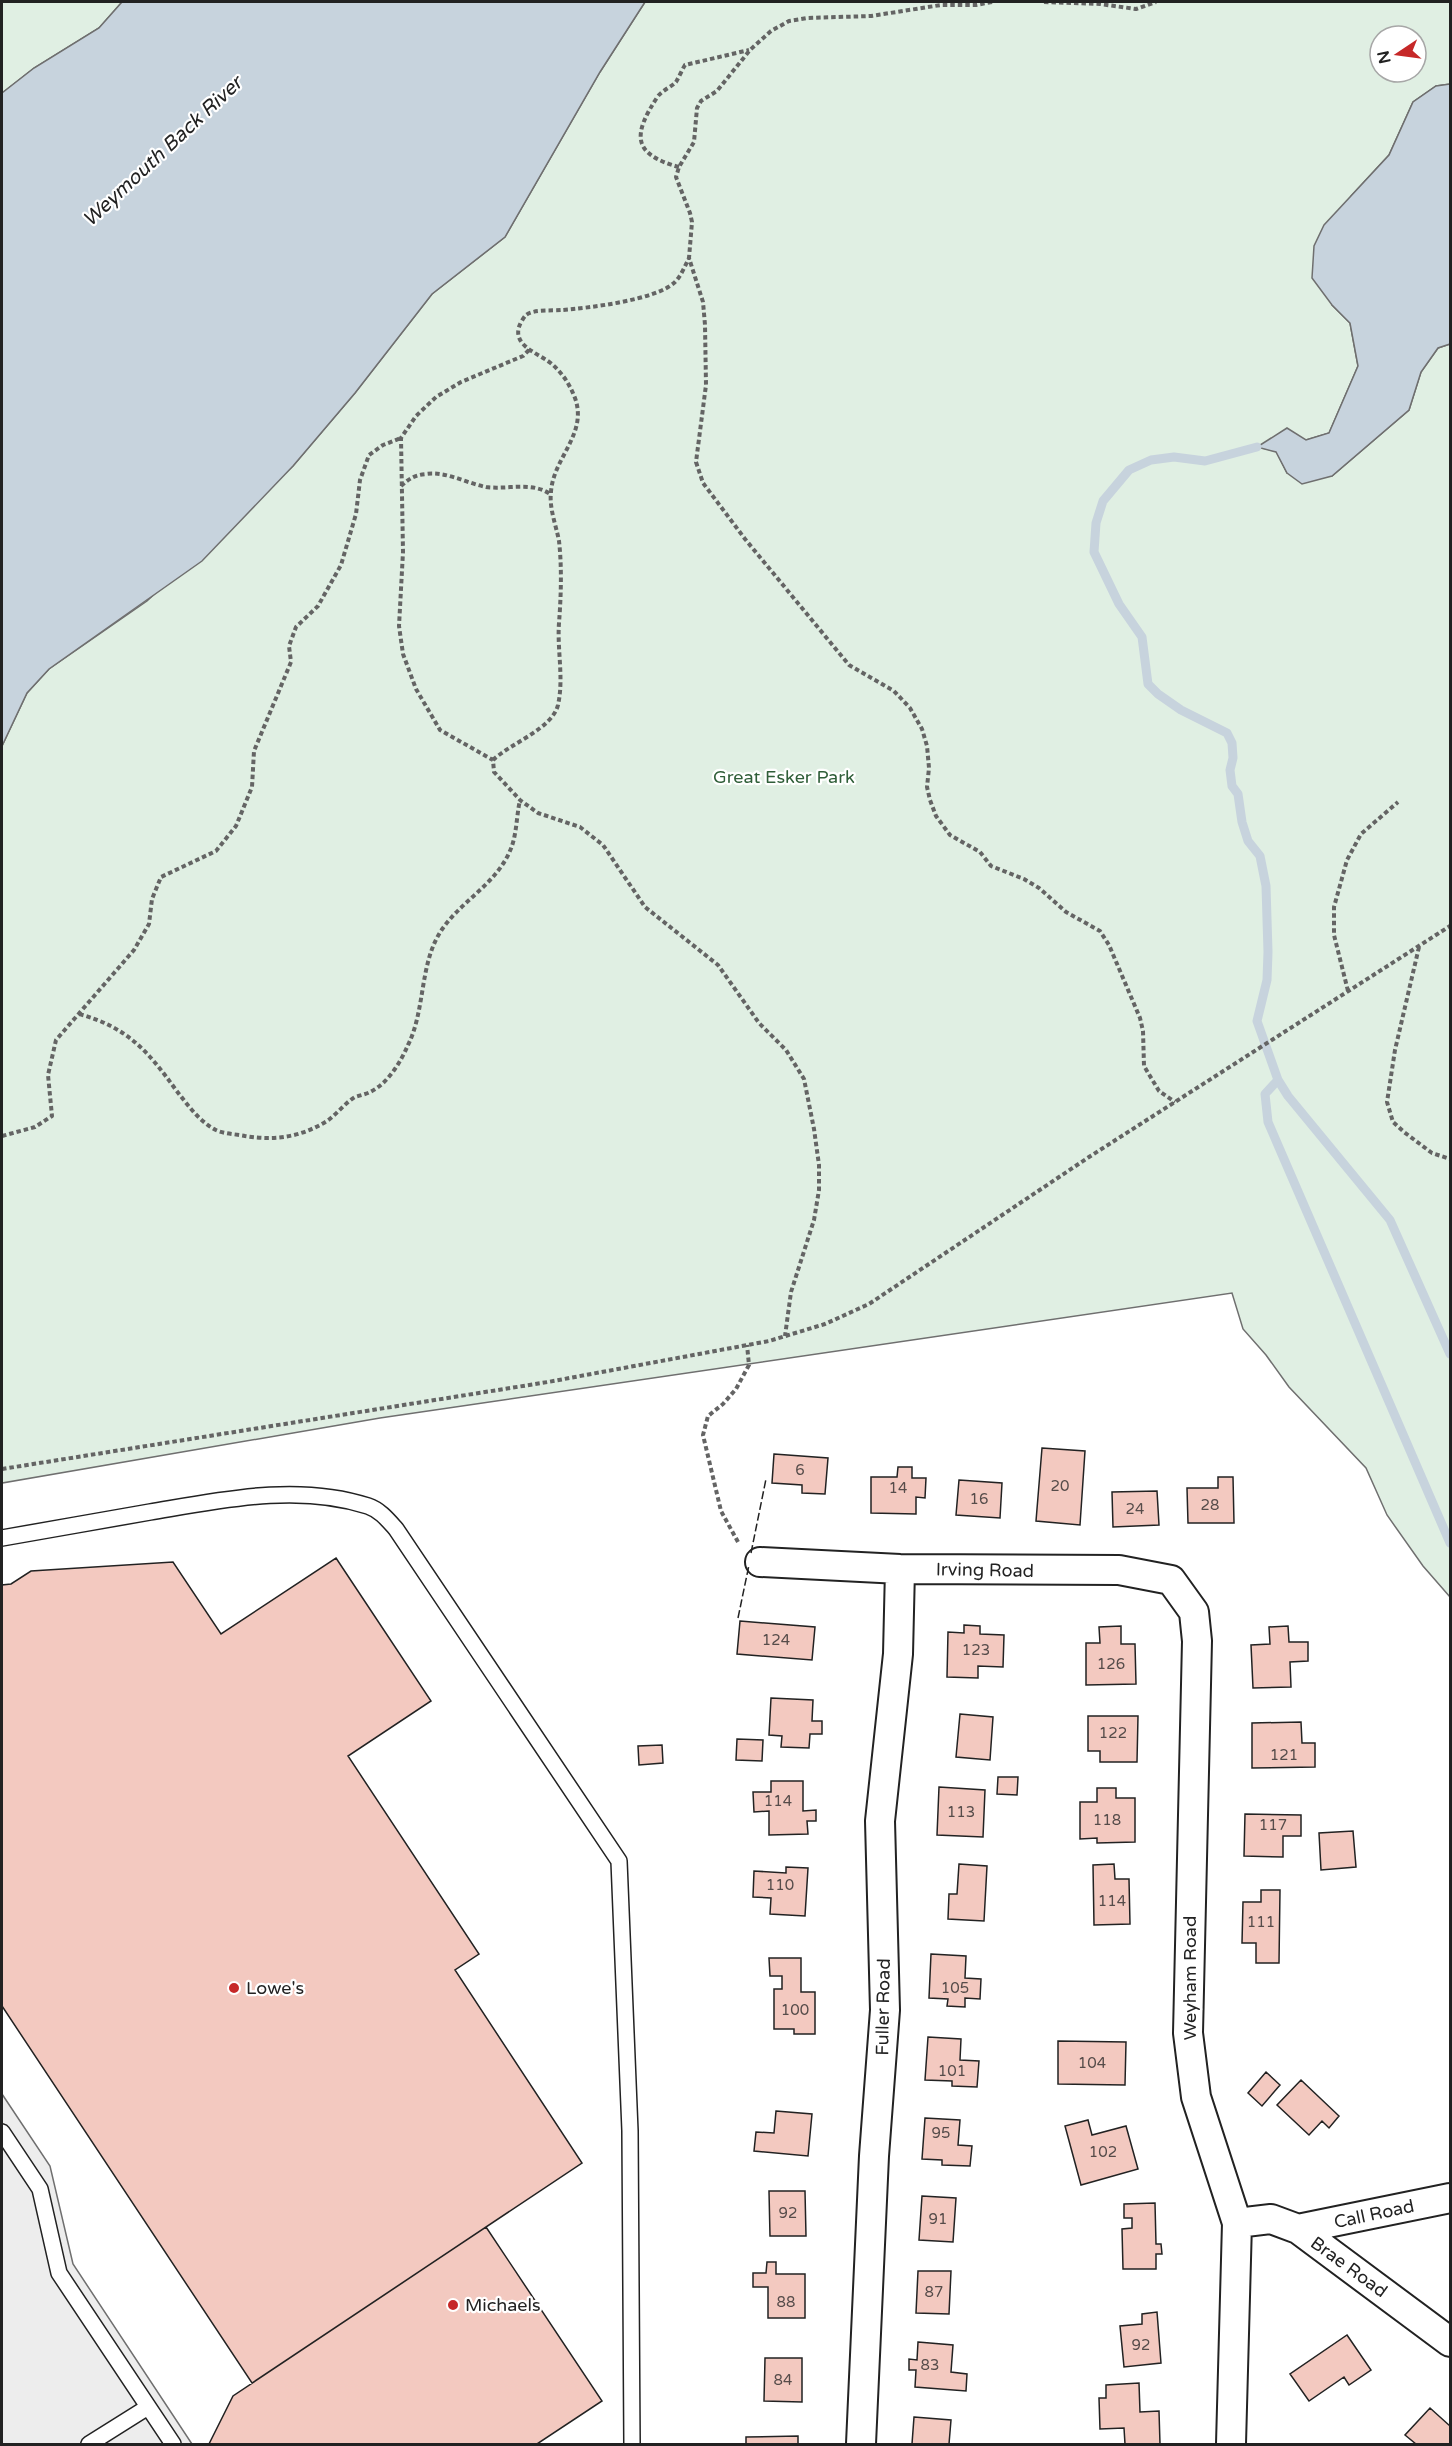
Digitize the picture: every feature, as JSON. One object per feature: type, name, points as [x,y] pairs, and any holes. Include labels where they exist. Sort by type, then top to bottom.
[{"type":"street","name":"Irving Road","points":[[751,1555],[900,1569],[1119,1570],[1171,1581],[1194,1612]]},
{"type":"street","name":"Fuller Road","points":[[861,2445],[874,2156],[885,2010],[880,1821],[898,1654],[900,1569]]},
{"type":"street","name":"Weyham Road","points":[[1194,1612],[1197,1641],[1188,2033],[1196,2097],[1237,2223],[1231,2445]]},
{"type":"street","name":"Call Road","points":[[1298,2229],[1450,2198]]},
{"type":"street","name":"Brae Road","points":[[1237,2223],[1271,2219],[1298,2229],[1450,2342]]},
{"type":"lane","points":[[2,1538],[240,1496],[299,1495],[370,1506],[384,1515],[396,1529],[619,1861],[630,2131],[632,2445]]},
{"type":"lane","points":[[2,2132],[40,2189],[59,2273],[173,2445]]},
{"type":"lane","points":[[89,2445],[148,2407]]},
{"type":"path","points":[[992,2],[976,5],[941,5],[871,16],[807,18],[789,21],[771,31],[750,50],[717,91],[702,101],[697,108],[694,142],[679,167],[678,185],[687,202],[692,222],[689,258],[703,302],[705,325],[706,385],[696,462],[703,483],[785,590],[849,665],[894,690],[910,708],[922,729],[927,746],[929,768],[927,787],[930,800],[936,816],[950,835],[980,852],[991,866],[1024,879],[1039,888],[1066,912],[1100,931],[1140,1018],[1143,1031],[1144,1066],[1159,1091],[1175,1102]]},
{"type":"path","points":[[1044,2],[1100,4],[1136,9],[1156,2]]},
{"type":"path","points":[[679,167],[655,160],[642,144],[640,132],[642,124],[658,96],[675,83],[685,65],[750,50]]},
{"type":"path","points":[[689,258],[676,282],[661,291],[586,308],[536,312],[526,315],[519,325],[518,335],[529,350],[552,364],[567,380],[576,400],[578,418],[575,434],[553,472],[550,495],[559,542],[562,600],[559,623],[558,705],[550,720],[503,750],[493,760],[494,772],[520,800],[537,813],[580,827],[603,845],[645,907],[718,965],[759,1023],[786,1050],[804,1078],[819,1165],[819,1190],[814,1220],[790,1292],[785,1336]]},
{"type":"path","points":[[2,1136],[35,1127],[52,1116],[48,1075],[56,1040],[134,950],[148,924],[152,899],[161,877],[216,851],[236,826],[252,787],[254,751],[291,662],[290,646],[296,627],[318,606],[341,565],[356,514],[360,480],[369,455],[383,445],[401,438],[416,417],[436,397],[461,382],[523,356],[529,350]]},
{"type":"path","points":[[401,438],[400,486],[403,552],[399,626],[403,654],[416,689],[440,730],[493,760]]},
{"type":"path","points":[[400,486],[411,477],[428,473],[448,476],[485,487],[528,486],[544,490],[550,495]]},
{"type":"path","points":[[79,1014],[104,1021],[139,1044],[156,1062],[193,1112],[215,1130],[266,1139],[296,1136],[327,1120],[355,1098],[374,1090],[398,1066],[420,1015],[432,953],[442,928],[495,874],[509,854],[520,800]]},
{"type":"path","points":[[1348,991],[1334,935],[1334,907],[1347,860],[1361,834],[1398,802]]},
{"type":"path","points":[[2,1469],[548,1382],[747,1345],[825,1324],[869,1304],[1175,1102],[1450,926]]},
{"type":"path","points":[[1419,946],[1395,1050],[1387,1102],[1393,1122],[1404,1132],[1432,1153],[1450,1159]]},
{"type":"path","points":[[747,1345],[749,1365],[736,1389],[708,1416],[703,1435],[721,1511],[734,1538],[751,1555]]},
{"type":"green space","points":[[2,2],[122,2],[99,28],[34,68],[2,93]]},
{"type":"green space","name":"Great Esker Park","points":[[645,2],[1450,2],[1450,84],[1436,86],[1413,102],[1389,155],[1351,196],[1332,305],[1350,323],[1358,366],[1329,433],[1306,440],[1258,447],[1276,451],[1287,473],[1332,476],[1409,410],[1421,372],[1438,348],[1450,344],[1450,1597],[1423,1566],[1387,1515],[1366,1468],[1289,1387],[1266,1355],[1243,1329],[1232,1293],[380,1418],[2,1483],[2,746],[27,693],[49,669],[147,601],[293,466],[355,393],[432,294],[505,237],[600,72]]},
{"type":"shaded area","points":[[2,2094],[50,2166],[73,2264],[192,2444],[2,2444]]},
{"type":"water","name":"Weymouth Back River","points":[[122,2],[645,2],[600,72],[505,237],[432,294],[355,393],[293,466],[202,561],[49,669],[27,693],[2,746],[2,93],[34,68],[99,28]]},
{"type":"water","points":[[1450,84],[1450,344],[1438,348],[1421,372],[1409,410],[1332,476],[1302,484],[1287,473],[1276,452],[1257,447],[1287,428],[1306,440],[1329,433],[1358,366],[1350,323],[1332,305],[1312,278],[1314,246],[1324,225],[1389,155],[1413,102],[1436,86]]},
{"type":"building","points":[[1042,1448],[1085,1451],[1080,1525],[1036,1521]]},
{"type":"building","points":[[774,1454],[828,1458],[825,1494],[802,1493],[802,1485],[772,1483]]},
{"type":"building","points":[[898,1467],[912,1467],[912,1478],[926,1478],[925,1498],[916,1497],[916,1514],[871,1513],[871,1477],[897,1477]]},
{"type":"building","points":[[1218,1477],[1233,1477],[1234,1523],[1188,1523],[1187,1488],[1218,1488]]},
{"type":"building","points":[[959,1480],[1002,1483],[1000,1518],[956,1515]]},
{"type":"building","points":[[1157,1491],[1159,1525],[1113,1527],[1112,1492]]},
{"type":"building","name":"Lowe's","points":[[336,1558],[431,1701],[348,1756],[479,1954],[455,1970],[582,2163],[252,2383],[2,2006],[2,1585],[11,1584],[31,1571],[173,1562],[221,1634]]},
{"type":"building","points":[[740,1621],[815,1627],[812,1660],[737,1654]]},
{"type":"building","points":[[964,1625],[980,1626],[980,1634],[1004,1635],[1003,1667],[978,1666],[978,1678],[947,1677],[948,1632],[964,1633]]},
{"type":"building","points":[[1121,1626],[1121,1644],[1135,1644],[1136,1684],[1086,1685],[1086,1643],[1100,1643],[1099,1627]]},
{"type":"building","points":[[1288,1626],[1289,1642],[1308,1642],[1308,1661],[1290,1662],[1291,1687],[1253,1688],[1251,1645],[1270,1644],[1269,1627]]},
{"type":"building","points":[[771,1698],[813,1700],[812,1721],[822,1721],[822,1734],[810,1734],[809,1748],[781,1747],[782,1736],[769,1735]]},
{"type":"building","points":[[960,1714],[993,1717],[990,1760],[956,1757]]},
{"type":"building","points":[[1088,1716],[1138,1716],[1137,1762],[1100,1762],[1100,1751],[1088,1751]]},
{"type":"building","points":[[1301,1722],[1302,1743],[1315,1743],[1315,1767],[1252,1768],[1252,1723]]},
{"type":"building","points":[[737,1739],[763,1740],[762,1761],[736,1760]]},
{"type":"building","points":[[662,1745],[663,1763],[639,1765],[638,1746]]},
{"type":"building","points":[[998,1777],[1018,1777],[1017,1795],[997,1794]]},
{"type":"building","points":[[771,1781],[803,1781],[803,1811],[816,1810],[816,1821],[807,1821],[808,1834],[769,1835],[769,1811],[754,1812],[753,1792],[771,1792]]},
{"type":"building","points":[[939,1787],[985,1790],[983,1837],[937,1835]]},
{"type":"building","points":[[1097,1788],[1116,1788],[1116,1798],[1135,1798],[1135,1842],[1097,1843],[1097,1838],[1080,1839],[1080,1802],[1097,1802]]},
{"type":"building","points":[[1245,1814],[1301,1815],[1301,1836],[1283,1836],[1283,1857],[1244,1856]]},
{"type":"building","points":[[1353,1831],[1356,1867],[1321,1870],[1319,1833]]},
{"type":"building","points":[[959,1864],[987,1866],[984,1921],[948,1919],[949,1894],[957,1894]]},
{"type":"building","points":[[1114,1864],[1115,1879],[1129,1879],[1130,1924],[1094,1925],[1093,1865]]},
{"type":"building","points":[[786,1867],[808,1868],[805,1916],[770,1914],[771,1898],[753,1897],[754,1871],[786,1873]]},
{"type":"building","points":[[1261,1890],[1280,1890],[1279,1963],[1256,1963],[1256,1943],[1242,1943],[1243,1902],[1261,1902]]},
{"type":"building","points":[[931,1954],[966,1956],[965,1978],[981,1979],[980,1999],[965,1998],[965,2007],[947,2006],[948,1999],[929,1998]]},
{"type":"building","points":[[769,1958],[801,1958],[801,1992],[815,1992],[815,2034],[794,2034],[794,2029],[774,2029],[774,1989],[782,1989],[782,1976],[770,1976]]},
{"type":"building","points":[[928,2037],[961,2039],[960,2060],[979,2061],[977,2087],[952,2086],[952,2081],[925,2080]]},
{"type":"building","points":[[1058,2041],[1126,2042],[1125,2085],[1058,2084]]},
{"type":"building","points":[[1266,2072],[1280,2085],[1262,2106],[1248,2093]]},
{"type":"building","points":[[1301,2080],[1339,2116],[1329,2128],[1322,2121],[1309,2135],[1277,2105]]},
{"type":"building","points":[[776,2111],[812,2114],[808,2156],[754,2151],[756,2132],[774,2133]]},
{"type":"building","points":[[925,2118],[960,2120],[958,2145],[972,2146],[970,2166],[942,2165],[942,2160],[922,2159]]},
{"type":"building","points":[[1088,2120],[1092,2135],[1126,2126],[1138,2169],[1081,2185],[1065,2126]]},
{"type":"building","points":[[769,2191],[805,2191],[806,2236],[770,2236]]},
{"type":"building","points":[[922,2196],[956,2198],[953,2242],[919,2240]]},
{"type":"building","points":[[1155,2203],[1156,2244],[1161,2244],[1162,2254],[1156,2254],[1156,2269],[1123,2269],[1122,2229],[1132,2228],[1132,2218],[1124,2218],[1124,2204]]},
{"type":"building","name":"Michaels","points":[[486,2227],[602,2401],[537,2444],[209,2444],[233,2396]]},
{"type":"building","points":[[767,2262],[776,2262],[776,2274],[805,2274],[805,2318],[768,2318],[768,2287],[753,2287],[753,2273],[766,2273]]},
{"type":"building","points":[[918,2271],[951,2271],[949,2314],[916,2313]]},
{"type":"building","points":[[1157,2312],[1161,2363],[1124,2367],[1120,2326],[1142,2324],[1142,2314]]},
{"type":"building","points":[[1347,2335],[1371,2370],[1349,2385],[1344,2377],[1309,2401],[1290,2374]]},
{"type":"building","points":[[918,2342],[953,2345],[951,2372],[967,2374],[966,2391],[915,2387],[916,2370],[909,2370],[909,2359],[917,2360]]},
{"type":"building","points":[[765,2358],[802,2358],[802,2402],[764,2401]]},
{"type":"building","points":[[1139,2383],[1140,2412],[1159,2411],[1160,2444],[1125,2444],[1124,2428],[1100,2429],[1099,2398],[1106,2398],[1106,2385]]},
{"type":"building","points":[[1430,2408],[1450,2426],[1450,2444],[1416,2444],[1405,2435]]},
{"type":"building","points":[[914,2417],[951,2420],[949,2444],[912,2444]]},
{"type":"building","points":[[798,2436],[798,2444],[746,2444],[746,2437]]},
{"type":"waterway","points":[[1257,447],[1205,461],[1174,457],[1151,460],[1129,470],[1103,501],[1096,523],[1094,552],[1119,604],[1142,637],[1148,684],[1181,710],[1227,733],[1232,743],[1233,758],[1230,770],[1232,786],[1238,794],[1242,822],[1248,841],[1260,856],[1266,886],[1267,980],[1257,1021],[1278,1080],[1288,1096],[1390,1220],[1450,1354]]},
{"type":"waterway","points":[[1278,1080],[1265,1094],[1268,1122],[1450,1543]]},
{"type":"fence","points":[[751,1553],[766,1479]]},
{"type":"fence","points":[[738,1618],[749,1565]]},
{"type":"place","name":"Lowe's","points":[[234,1988]]},
{"type":"place","name":"Michaels","points":[[453,2305]]}]
